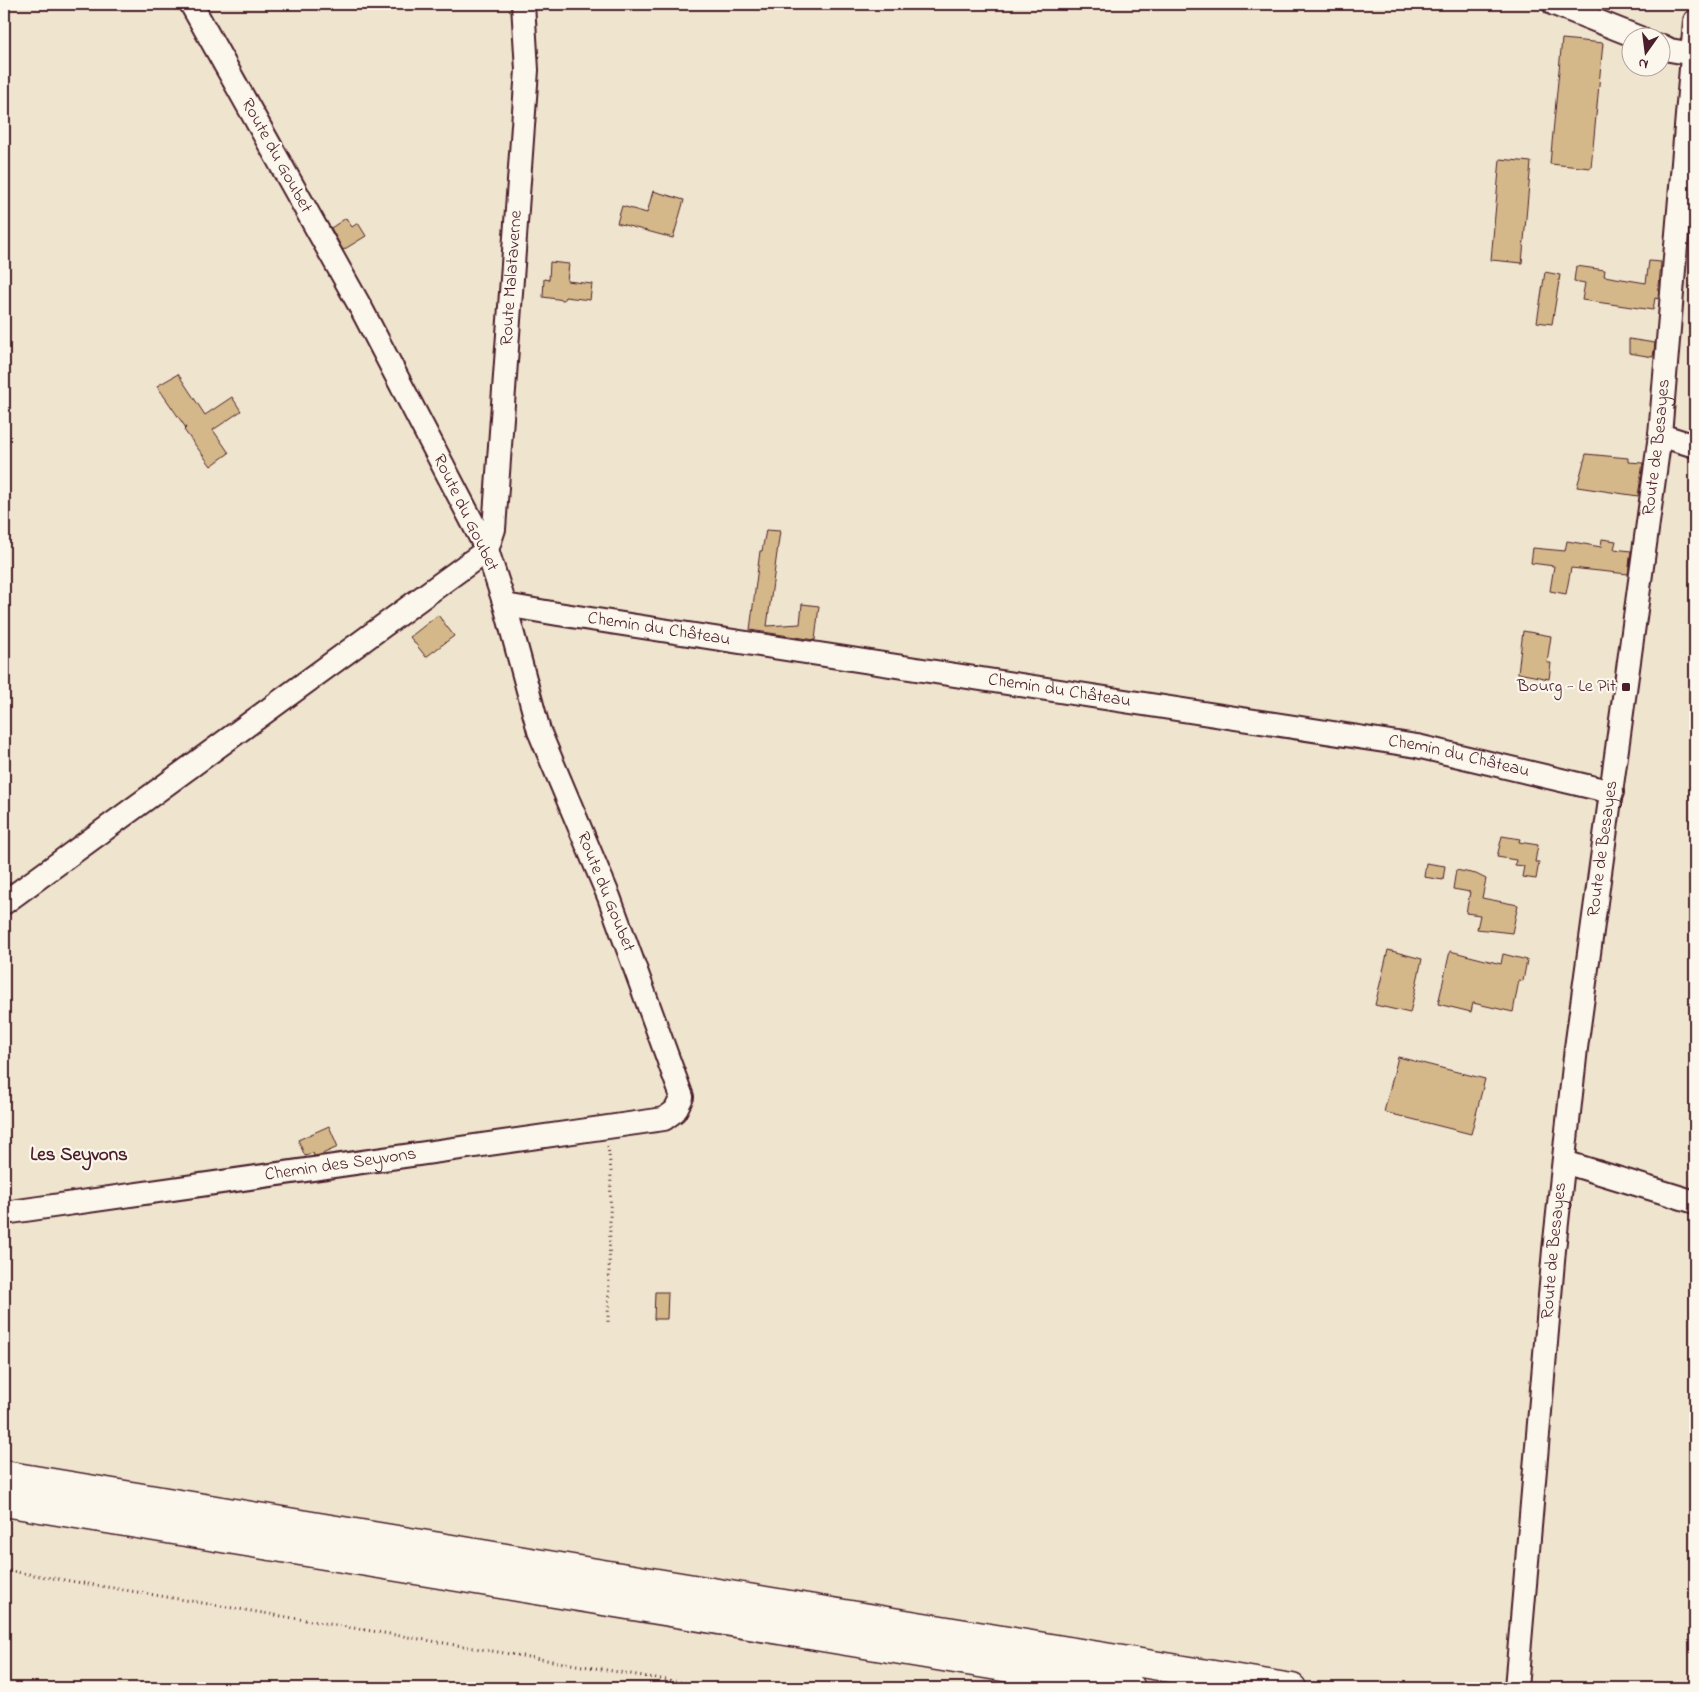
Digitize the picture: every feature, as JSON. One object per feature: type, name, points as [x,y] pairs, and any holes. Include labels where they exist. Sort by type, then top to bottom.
[{"type":"highway","points":[[4,1475],[1292,1688]]},
{"type":"highway","points":[[4,1502],[1131,1688]]},
{"type":"street","name":"Route du Goubet","points":[[191,4],[361,308],[487,550],[506,604],[539,732],[609,896],[682,1096],[675,1111]]},
{"type":"street","name":"Route Malataverne","points":[[487,550],[494,529],[527,70],[523,4]]},
{"type":"street","points":[[1554,4],[1622,31]]},
{"type":"street","name":"Route de Besayes","points":[[1516,1683],[1540,1401],[1576,1048],[1660,436],[1695,21]]},
{"type":"street","points":[[1672,50],[1693,54]]},
{"type":"street","points":[[1660,436],[1695,446]]},
{"type":"street","points":[[4,903],[487,550]]},
{"type":"street","name":"Chemin du Château","points":[[506,604],[558,614],[1417,746],[1612,792]]},
{"type":"street","name":"Chemin des Seyvons","points":[[4,1213],[606,1128],[664,1119],[675,1111]]},
{"type":"street","points":[[1564,1162],[1695,1202]]},
{"type":"path","points":[[606,1128],[611,1171],[608,1323]]},
{"type":"path","points":[[4,1570],[684,1682],[703,1686],[703,1688]]},
{"type":"building","points":[[1562,39],[1603,43],[1591,168],[1550,164]]},
{"type":"building","points":[[1500,159],[1531,162],[1522,263],[1491,260]]},
{"type":"building","points":[[653,191],[684,200],[673,238],[617,223],[622,206],[647,213]]},
{"type":"building","points":[[346,218],[352,227],[358,223],[366,236],[343,250],[331,228]]},
{"type":"building","points":[[1649,261],[1661,262],[1658,299],[1655,298],[1653,310],[1582,300],[1585,283],[1574,281],[1576,266],[1605,270],[1604,276],[1646,283]]},
{"type":"building","points":[[550,262],[569,264],[567,281],[592,284],[590,300],[565,297],[564,300],[543,297],[544,279],[549,280]]},
{"type":"building","points":[[1545,272],[1560,275],[1552,324],[1537,322]]},
{"type":"building","points":[[1629,339],[1655,343],[1653,357],[1629,353]]},
{"type":"building","points":[[178,374],[205,415],[232,397],[241,411],[213,430],[229,453],[211,466],[184,430],[186,428],[157,386]]},
{"type":"building","points":[[1586,454],[1628,458],[1628,462],[1643,463],[1638,496],[1577,487]]},
{"type":"building","points":[[766,530],[780,531],[767,626],[800,624],[802,604],[819,606],[815,640],[750,630],[760,551],[762,551]]},
{"type":"building","points":[[1602,539],[1616,541],[1614,549],[1631,551],[1628,574],[1571,568],[1566,594],[1550,591],[1554,566],[1531,563],[1533,548],[1565,551],[1567,541],[1601,547]]},
{"type":"building","points":[[438,615],[454,636],[426,657],[410,637]]},
{"type":"building","points":[[1523,631],[1551,636],[1547,663],[1551,663],[1549,679],[1518,673]]},
{"type":"building","points":[[1502,836],[1520,839],[1519,842],[1538,845],[1535,862],[1539,862],[1536,879],[1522,877],[1524,866],[1515,865],[1516,860],[1497,857]]},
{"type":"building","points":[[1426,863],[1445,866],[1443,880],[1424,877]]},
{"type":"building","points":[[1456,870],[1476,874],[1486,879],[1482,898],[1518,905],[1512,933],[1477,929],[1480,915],[1466,913],[1470,892],[1453,889]]},
{"type":"building","points":[[1388,950],[1422,959],[1410,1013],[1375,1005]]},
{"type":"building","points":[[1450,951],[1501,964],[1503,954],[1527,960],[1523,981],[1519,980],[1513,1012],[1473,1003],[1471,1012],[1438,1004]]},
{"type":"building","points":[[1398,1057],[1485,1079],[1471,1134],[1384,1112]]},
{"type":"building","points":[[329,1126],[338,1147],[320,1155],[314,1156],[313,1153],[305,1156],[298,1140]]},
{"type":"building","points":[[655,1292],[668,1292],[667,1319],[654,1319]]},
{"type":"place","name":"Bourg - Le Pit","points":[[1626,687]]},
{"type":"district","name":"Les Seyvons","points":[[79,1155]]}]
